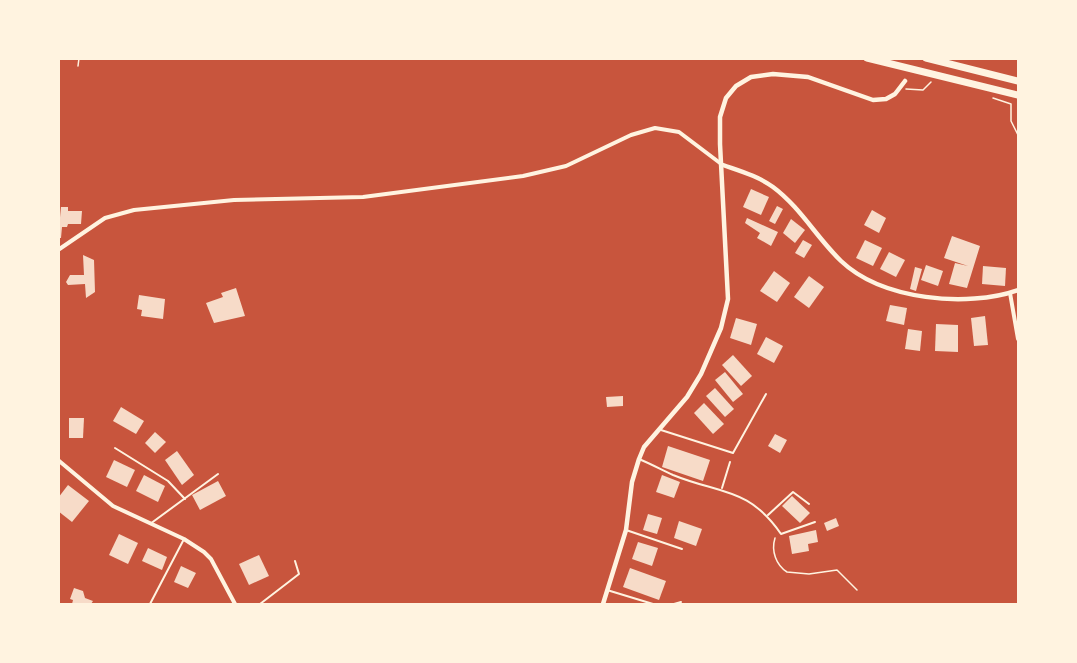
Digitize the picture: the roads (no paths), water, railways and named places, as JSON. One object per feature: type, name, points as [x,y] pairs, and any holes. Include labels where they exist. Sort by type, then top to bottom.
[{"type":"highway","points":[[867,58],[1018,95]]},
{"type":"highway","points":[[926,58],[1015,81]]},
{"type":"street","points":[[603,604],[626,530],[632,482],[639,459],[658,429],[687,397],[701,374],[722,328],[728,299],[720,117],[726,98],[736,86],[752,77],[773,74],[808,77],[873,100],[886,99],[905,81]]},
{"type":"street","points":[[58,250],[105,218],[134,210],[234,200],[363,197],[523,176],[566,166],[631,135],[655,128],[668,128],[684,135],[723,165],[773,187],[840,261],[872,282],[912,294],[957,298],[981,298],[1018,290]]},
{"type":"street","points":[[1010,293],[1018,339]]},
{"type":"street","points":[[58,460],[112,506],[184,539],[211,559],[235,604]]},
{"type":"lane","points":[[658,429],[733,453],[766,394]]},
{"type":"lane","points":[[115,448],[168,482],[185,499]]},
{"type":"lane","points":[[639,459],[673,475],[735,493],[768,515],[781,534],[815,522]]},
{"type":"lane","points":[[722,488],[730,462]]},
{"type":"lane","points":[[150,524],[218,474]]},
{"type":"lane","points":[[768,515],[793,492],[809,504]]},
{"type":"lane","points":[[626,530],[682,549]]},
{"type":"lane","points":[[150,604],[184,539]]},
{"type":"lane","points":[[260,604],[299,574],[295,561]]},
{"type":"lane","points":[[607,590],[653,604]]},
{"type":"lane","points":[[674,604],[681,602]]}]
